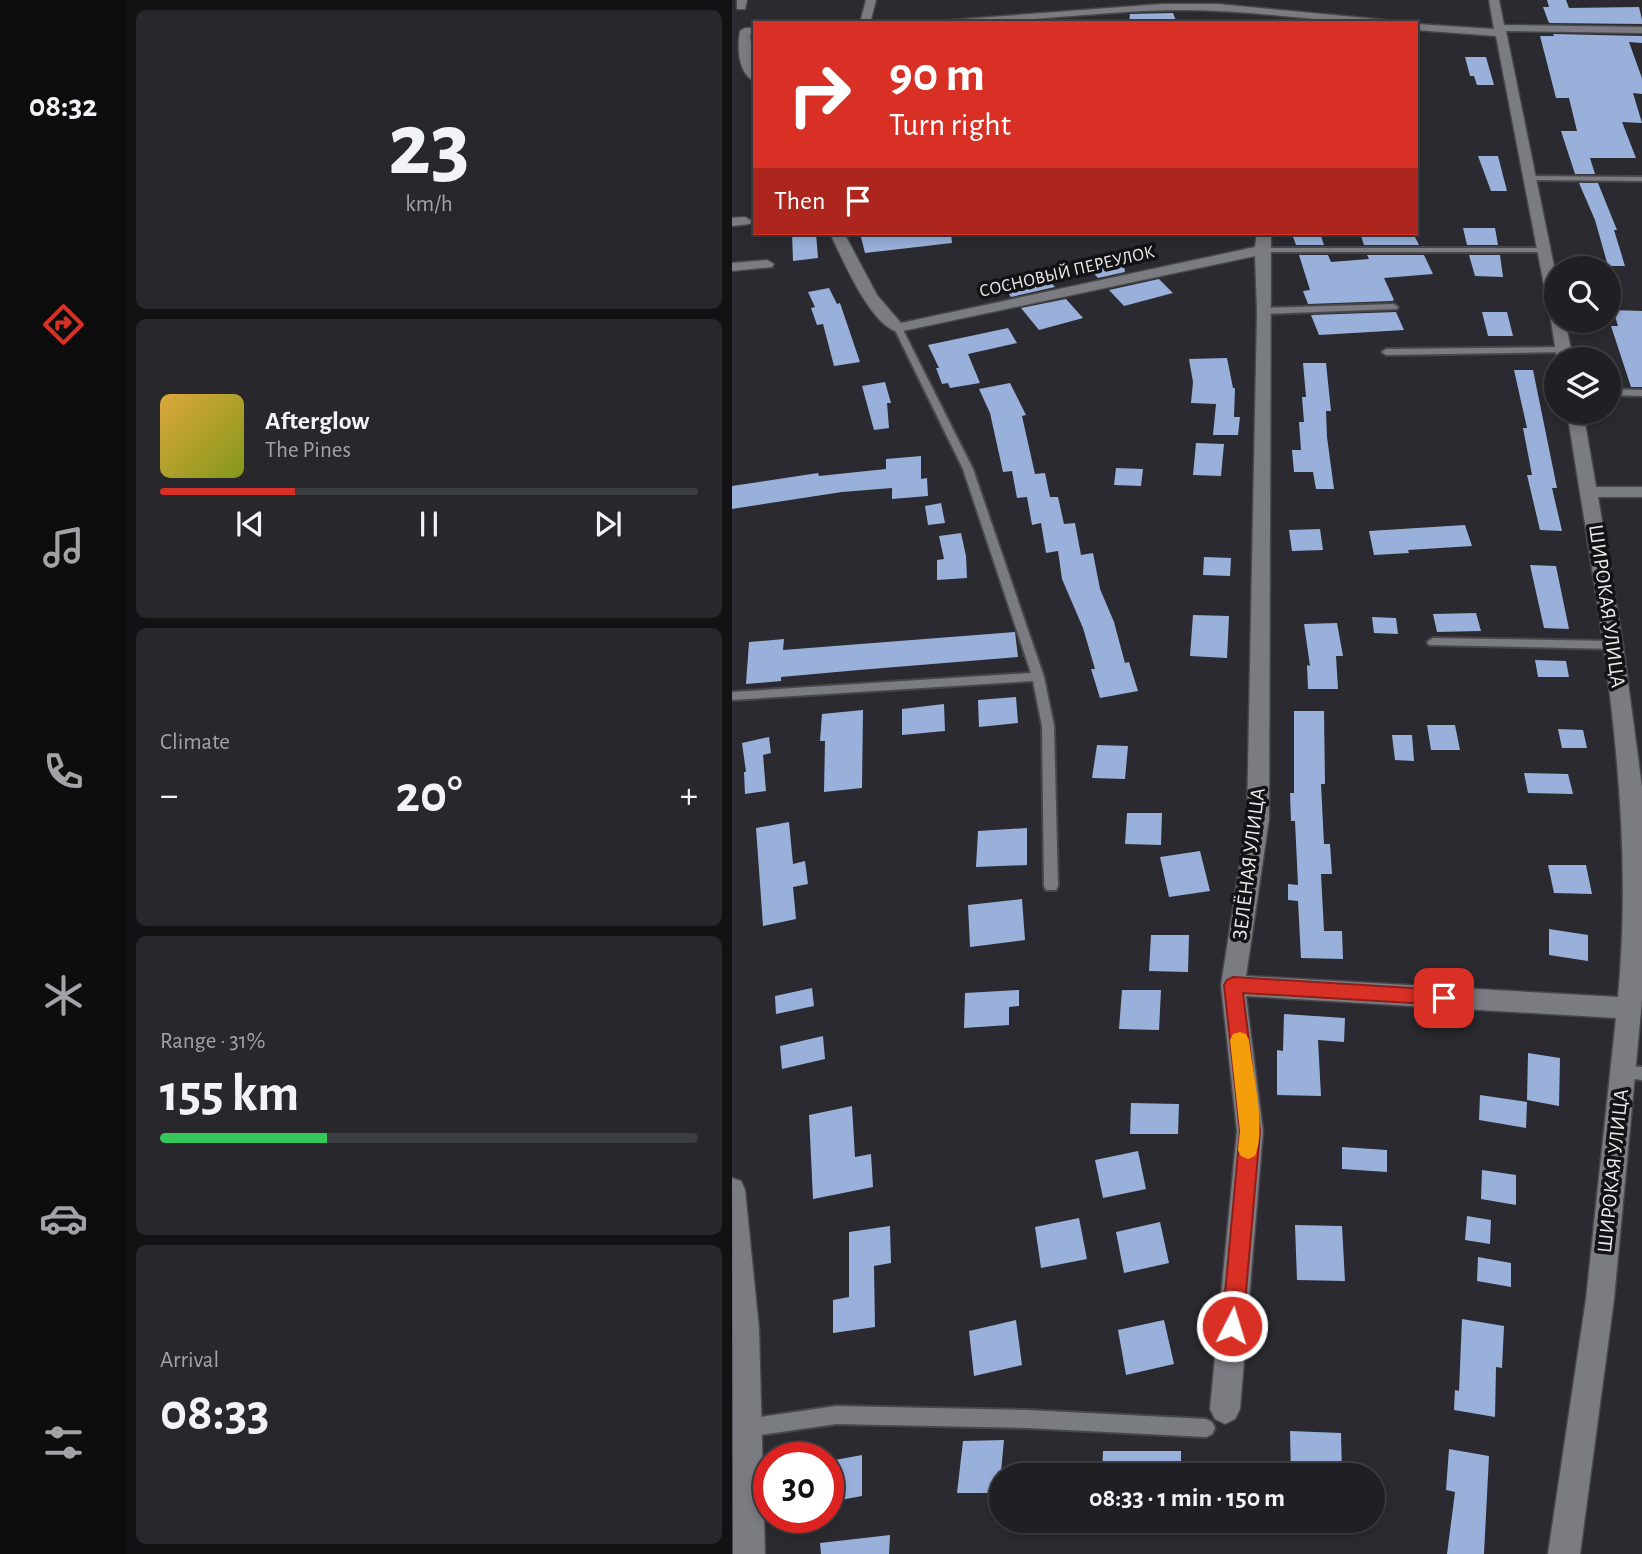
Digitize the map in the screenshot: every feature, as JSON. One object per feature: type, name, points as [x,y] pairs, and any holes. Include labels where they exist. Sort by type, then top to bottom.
[{"type":"street","points":[[866,21],[871,0]]},
{"type":"street","points":[[1046,0],[1050,17]]},
{"type":"street","points":[[1494,0],[1546,256]]},
{"type":"street","points":[[984,21],[1216,4],[1278,18],[1328,13],[1374,21]]},
{"type":"street","points":[[1418,27],[1499,31],[1643,30]]},
{"type":"street","points":[[750,31],[743,45],[749,72],[753,77]]},
{"type":"street","points":[[838,235],[854,270],[884,316],[898,328]]},
{"type":"street","name":"ЗЕЛЁНАЯ УЛИЦА","points":[[1225,1409],[1250,1131],[1233,985],[1258,819],[1263,241]]},
{"type":"street","name":"СОСНОВЫЙ ПЕРЕУЛОК","points":[[898,328],[1263,241]]},
{"type":"street","points":[[732,267],[767,264]]},
{"type":"street","name":"ШИРОКАЯ УЛИЦА","points":[[1564,1554],[1633,1073],[1629,1008],[1636,868],[1631,787],[1613,645],[1577,424]]},
{"type":"street","points":[[1590,492],[1643,492]]},
{"type":"street","points":[[1233,985],[1629,1008]]},
{"type":"street","points":[[732,1190],[745,1329],[749,1554]]},
{"type":"lane","points":[[1529,178],[1643,179]]},
{"type":"lane","points":[[1263,241],[1545,250]]},
{"type":"lane","points":[[1264,312],[1394,307]]},
{"type":"lane","points":[[898,328],[968,469],[1038,677],[1048,726],[1051,886]]},
{"type":"lane","points":[[1386,352],[1544,355]]},
{"type":"lane","points":[[1621,393],[1643,393]]},
{"type":"lane","points":[[1433,642],[1613,645]]},
{"type":"lane","points":[[732,696],[1038,677]]},
{"type":"lane","points":[[747,1429],[836,1415],[1027,1419],[1206,1428]]},
{"type":"building","points":[[1547,0],[1566,0],[1569,8],[1639,7],[1643,24],[1549,23],[1543,7],[1549,7]]},
{"type":"building","points":[[1173,13],[1176,21],[1129,21],[1130,14]]},
{"type":"building","points":[[1553,34],[1643,36],[1643,43],[1629,42],[1643,81],[1643,94],[1633,93],[1642,123],[1622,122],[1636,158],[1590,158],[1595,174],[1575,174],[1561,131],[1577,131],[1569,98],[1556,98],[1540,36],[1554,36]]},
{"type":"building","points":[[1465,57],[1486,57],[1494,85],[1477,85],[1474,76],[1470,76]]},
{"type":"building","points":[[1478,156],[1498,156],[1507,191],[1491,191]]},
{"type":"building","points":[[1579,183],[1598,183],[1617,230],[1614,230],[1625,266],[1621,266],[1621,256],[1605,256],[1595,220]]},
{"type":"building","points":[[1463,228],[1495,228],[1498,245],[1467,245]]},
{"type":"building","points":[[792,235],[816,235],[818,258],[793,261]]},
{"type":"building","points":[[860,235],[951,235],[952,243],[865,253]]},
{"type":"building","points":[[1292,235],[1321,235],[1324,245],[1296,245]]},
{"type":"building","points":[[1361,235],[1414,235],[1419,245],[1364,245]]},
{"type":"building","points":[[1123,255],[1125,272],[1098,278],[1085,264]]},
{"type":"building","points":[[1299,255],[1328,255],[1331,262],[1369,259],[1367,255],[1424,255],[1433,274],[1384,278],[1394,300],[1392,301],[1308,304],[1303,291],[1310,290]]},
{"type":"building","points":[[1469,255],[1500,255],[1503,277],[1475,276]]},
{"type":"building","points":[[1044,275],[1055,287],[1011,297],[1002,285]]},
{"type":"building","points":[[1159,279],[1173,293],[1124,306],[1109,290]]},
{"type":"building","points":[[829,288],[837,304],[840,303],[860,362],[834,366],[823,324],[817,325],[811,308],[815,307],[808,292]]},
{"type":"building","points":[[1066,299],[1083,318],[1039,330],[1021,308]]},
{"type":"building","points":[[1621,310],[1643,311],[1643,387],[1631,387],[1621,356],[1621,347],[1618,347],[1613,333],[1621,333]]},
{"type":"building","points":[[1396,312],[1404,330],[1319,335],[1311,315]]},
{"type":"building","points":[[1482,312],[1507,312],[1513,336],[1488,336]]},
{"type":"building","points":[[1008,328],[1017,343],[968,354],[980,383],[950,388],[948,383],[942,384],[936,368],[939,368],[928,345]]},
{"type":"building","points":[[1227,358],[1235,388],[1234,417],[1240,417],[1238,435],[1213,435],[1216,404],[1191,403],[1193,382],[1189,359]]},
{"type":"building","points":[[1303,363],[1326,363],[1331,411],[1326,411],[1327,437],[1334,489],[1316,489],[1313,472],[1294,472],[1292,450],[1301,450],[1299,422],[1304,422],[1302,397],[1306,397]]},
{"type":"building","points":[[1514,370],[1533,370],[1557,488],[1552,488],[1562,531],[1540,530],[1527,475],[1532,475],[1523,428],[1527,428]]},
{"type":"building","points":[[885,382],[891,403],[887,403],[889,428],[874,430],[862,386]]},
{"type":"building","points":[[1010,383],[1026,415],[1022,416],[1035,474],[1045,473],[1050,497],[1058,497],[1064,524],[1075,523],[1081,555],[1093,553],[1100,589],[1114,622],[1125,663],[1129,662],[1138,691],[1100,698],[1083,628],[1062,579],[1058,551],[1046,553],[1041,523],[1032,525],[1027,497],[1017,498],[1012,471],[1003,472],[990,413],[979,389]]},
{"type":"building","points":[[1196,443],[1224,444],[1221,476],[1193,475]]},
{"type":"building","points":[[921,456],[921,479],[927,478],[928,496],[892,499],[892,488],[842,492],[732,509],[732,486],[818,473],[819,476],[886,469],[886,459]]},
{"type":"building","points":[[1116,468],[1143,469],[1141,486],[1114,485]]},
{"type":"building","points":[[941,503],[945,523],[928,525],[925,506]]},
{"type":"building","points":[[1465,525],[1472,546],[1408,550],[1409,553],[1374,555],[1369,531]]},
{"type":"building","points":[[1320,529],[1323,550],[1292,551],[1289,530]]},
{"type":"building","points":[[961,533],[967,578],[937,580],[937,560],[944,559],[939,536]]},
{"type":"building","points":[[1204,557],[1231,558],[1230,576],[1203,575]]},
{"type":"building","points":[[1530,565],[1556,566],[1569,629],[1544,628]]},
{"type":"building","points":[[1476,613],[1481,631],[1437,632],[1433,614]]},
{"type":"building","points":[[1193,615],[1229,616],[1227,658],[1190,656]]},
{"type":"building","points":[[1372,617],[1396,618],[1398,634],[1374,633]]},
{"type":"building","points":[[1337,623],[1343,656],[1336,656],[1338,689],[1308,689],[1307,665],[1310,666],[1304,624]]},
{"type":"building","points":[[1015,632],[1018,657],[781,677],[781,681],[746,684],[749,642],[784,639],[783,650]]},
{"type":"building","points":[[1535,660],[1566,661],[1569,677],[1538,677]]},
{"type":"building","points":[[1016,697],[1018,723],[979,727],[978,700]]},
{"type":"building","points":[[944,704],[945,731],[902,735],[902,709]]},
{"type":"building","points":[[863,710],[862,788],[824,792],[825,741],[820,741],[822,714]]},
{"type":"building","points":[[1294,711],[1324,711],[1325,784],[1321,784],[1324,844],[1330,844],[1332,874],[1321,874],[1324,931],[1342,931],[1343,959],[1301,958],[1298,901],[1288,900],[1288,884],[1298,885],[1295,821],[1291,821],[1290,793],[1294,793]]},
{"type":"building","points":[[1427,725],[1455,725],[1460,750],[1431,750]]},
{"type":"building","points":[[1558,729],[1583,730],[1587,748],[1562,748]]},
{"type":"building","points":[[1392,735],[1412,735],[1414,761],[1395,760]]},
{"type":"building","points":[[769,737],[771,753],[763,755],[766,791],[745,794],[746,772],[742,743]]},
{"type":"building","points":[[1097,745],[1128,746],[1125,779],[1092,778]]},
{"type":"building","points":[[1524,773],[1568,774],[1573,794],[1528,793]]},
{"type":"building","points":[[1127,813],[1162,813],[1161,845],[1125,844]]},
{"type":"building","points":[[789,822],[793,864],[805,861],[808,884],[793,887],[796,919],[763,926],[756,828]]},
{"type":"building","points":[[1027,828],[1027,865],[976,867],[978,831]]},
{"type":"building","points":[[1200,851],[1210,891],[1169,897],[1160,857]]},
{"type":"building","points":[[1548,865],[1586,865],[1592,894],[1554,893]]},
{"type":"building","points":[[1022,899],[1025,940],[970,947],[968,905]]},
{"type":"building","points":[[1549,929],[1588,935],[1588,961],[1549,955]]},
{"type":"building","points":[[1151,935],[1189,935],[1188,972],[1149,971]]},
{"type":"building","points":[[812,988],[814,1006],[776,1014],[775,996]]},
{"type":"building","points":[[1019,990],[1019,1006],[1009,1007],[1009,1025],[964,1028],[965,993]]},
{"type":"building","points":[[1122,990],[1161,990],[1159,1030],[1119,1029]]},
{"type":"building","points":[[1284,1014],[1345,1018],[1344,1042],[1318,1040],[1321,1096],[1277,1095],[1277,1050],[1283,1051]]},
{"type":"building","points":[[823,1036],[825,1059],[782,1069],[780,1046]]},
{"type":"building","points":[[1528,1053],[1560,1058],[1559,1106],[1527,1100]]},
{"type":"building","points":[[1480,1095],[1527,1102],[1526,1128],[1479,1120]]},
{"type":"building","points":[[1131,1103],[1179,1104],[1178,1134],[1130,1134]]},
{"type":"building","points":[[852,1106],[855,1157],[871,1154],[873,1187],[813,1199],[809,1115]]},
{"type":"building","points":[[1342,1147],[1387,1150],[1387,1172],[1342,1169]]},
{"type":"building","points":[[1138,1151],[1146,1189],[1103,1198],[1095,1160]]},
{"type":"building","points":[[1482,1170],[1516,1175],[1516,1205],[1481,1199]]},
{"type":"building","points":[[1467,1216],[1491,1220],[1490,1244],[1465,1240]]},
{"type":"building","points":[[1079,1218],[1087,1259],[1041,1268],[1035,1227]]},
{"type":"building","points":[[1160,1222],[1169,1263],[1124,1273],[1116,1232]]},
{"type":"building","points":[[1295,1225],[1342,1226],[1345,1281],[1297,1280]]},
{"type":"building","points":[[890,1226],[891,1263],[874,1266],[875,1327],[833,1333],[833,1300],[849,1297],[849,1232]]},
{"type":"building","points":[[1478,1257],[1511,1263],[1511,1287],[1477,1281]]},
{"type":"building","points":[[1462,1319],[1504,1326],[1502,1368],[1496,1367],[1495,1417],[1454,1410],[1455,1390],[1459,1391]]},
{"type":"building","points":[[1016,1320],[1022,1365],[974,1376],[969,1331]]},
{"type":"building","points":[[1164,1320],[1174,1364],[1126,1375],[1118,1330]]},
{"type":"building","points":[[1290,1431],[1341,1433],[1342,1463],[1291,1463]]},
{"type":"building","points":[[1004,1440],[1002,1463],[989,1463],[989,1493],[957,1493],[963,1441]]},
{"type":"building","points":[[1449,1449],[1489,1456],[1484,1554],[1447,1554],[1455,1492],[1446,1490]]},
{"type":"building","points":[[1103,1451],[1181,1451],[1181,1463],[1102,1463]]},
{"type":"building","points":[[862,1455],[862,1496],[844,1499],[844,1458]]},
{"type":"building","points":[[890,1535],[889,1554],[821,1554],[820,1543]]},
{"type":"slow traffic","points":[[1240,1040],[1250,1131],[1248,1150]]},
{"type":"route","points":[[1232,1326],[1250,1131],[1233,985],[1444,998]]}]
